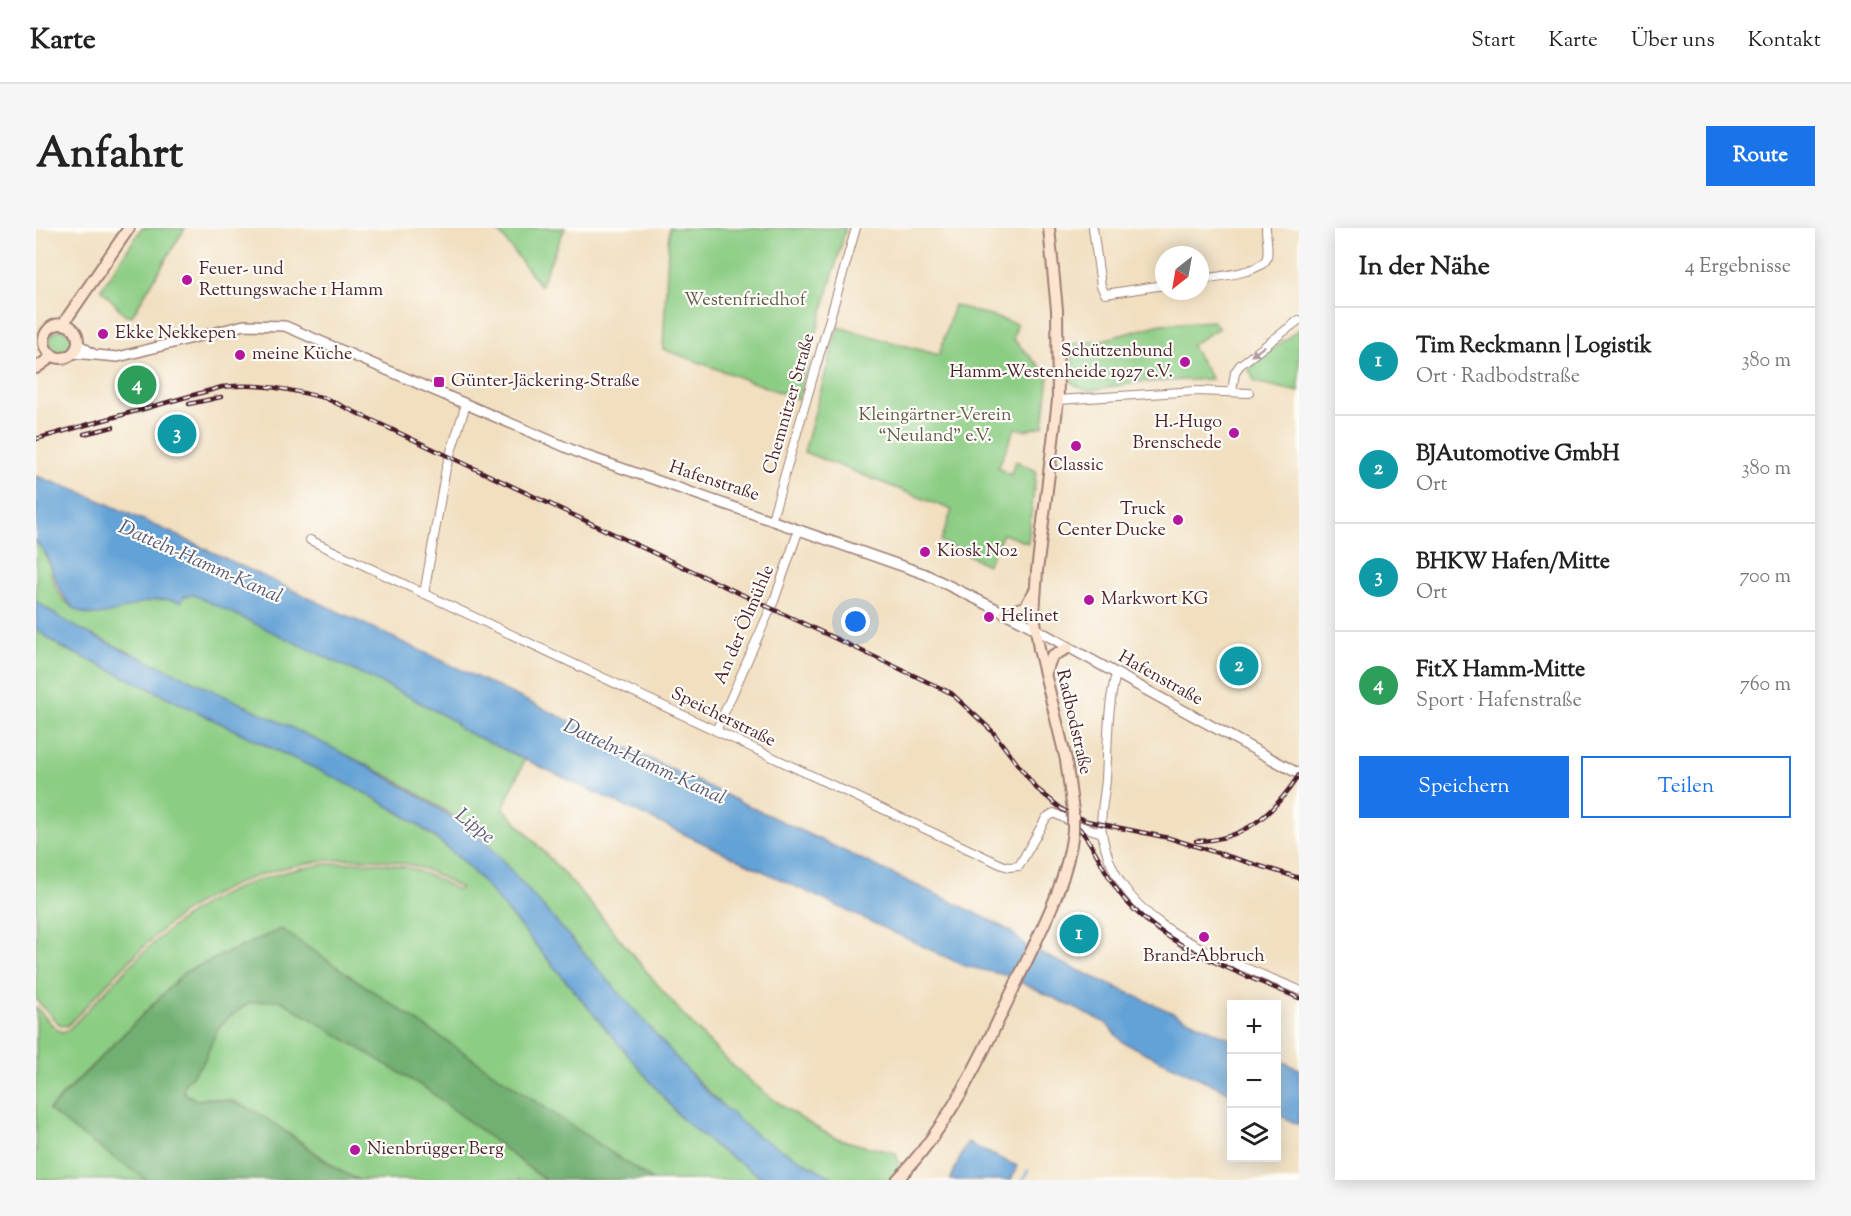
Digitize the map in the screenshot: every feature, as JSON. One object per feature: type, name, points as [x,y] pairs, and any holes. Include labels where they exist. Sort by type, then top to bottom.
[{"type":"main road","points":[[67,325],[71,309],[75,307],[129,228]]},
{"type":"main road","name":"Radbodstraße","points":[[897,1180],[939,1131],[970,1078],[1060,886],[1072,831],[1073,811],[1066,760],[1035,629],[1035,590],[1058,400],[1057,310],[1050,228]]},
{"type":"main road","points":[[49,352],[63,357],[75,348],[77,336],[67,325]]},
{"type":"main road","points":[[49,352],[44,338],[48,329],[67,325]]},
{"type":"main road","points":[[36,362],[49,352]]},
{"type":"main road","points":[[36,368],[49,352]]},
{"type":"main road","points":[[1005,613],[1025,607],[1035,590]]},
{"type":"main road","points":[[1046,675],[1052,656],[1068,648]]},
{"type":"street","name":"Chemnitzer Straße","points":[[772,519],[856,228]]},
{"type":"street","points":[[1093,228],[1101,286],[1106,294],[1155,286]]},
{"type":"street","points":[[1209,278],[1254,270],[1263,264],[1268,257],[1266,228]]},
{"type":"street","points":[[1232,392],[1235,372],[1240,365],[1299,320]]},
{"type":"street","name":"Hafenstraße","points":[[75,348],[93,354],[118,357],[240,326],[277,324],[307,334],[584,455],[925,574],[1035,629],[1299,774]]},
{"type":"street","points":[[1058,400],[1196,391],[1249,393]]},
{"type":"street","points":[[424,594],[446,468],[465,404]]},
{"type":"street","name":"An der Ölmühle","points":[[716,731],[774,601],[799,529]]},
{"type":"street","name":"Speicherstraße","points":[[310,540],[1009,867],[1022,862],[1046,818],[1054,813],[1077,825],[1102,833]]},
{"type":"street","points":[[1116,674],[1110,715],[1102,833],[1121,885],[1143,912],[1170,931],[1194,944],[1299,990]]},
{"type":"green space","points":[[142,228],[185,228],[132,316],[124,314],[101,289]]},
{"type":"green space","points":[[492,228],[565,228],[540,286],[499,232]]},
{"type":"green space","name":"Westenfriedhof","points":[[669,228],[846,228],[798,399],[663,349]]},
{"type":"green space","name":"Kleingärtner-Verein “Neuland” e.V.","points":[[954,305],[1017,324],[1013,339],[1049,376],[1043,426],[1025,430],[1015,428],[998,468],[1010,475],[1016,461],[1036,471],[1028,543],[1003,534],[987,565],[941,541],[952,510],[804,452],[838,327],[939,355]]},
{"type":"green space","points":[[1213,321],[1219,328],[1191,345],[1212,379],[1141,382],[1087,391],[1072,383],[1072,344],[1099,341],[1161,324]]},
{"type":"green space","points":[[1299,329],[1299,392],[1255,382],[1248,368]]},
{"type":"green space","points":[[61,330],[69,333],[72,341],[69,349],[61,352],[53,349],[50,341],[53,333]]},
{"type":"green space","points":[[36,541],[45,555],[61,595],[75,609],[85,612],[104,612],[149,599],[181,602],[184,596],[194,594],[408,696],[454,721],[460,729],[525,759],[503,808],[577,888],[703,1036],[730,1063],[791,1112],[834,1137],[896,1153],[900,1168],[889,1180],[837,1180],[757,1136],[732,1115],[675,1058],[485,841],[446,811],[394,779],[313,738],[75,627],[36,601]]},
{"type":"green space","points":[[36,629],[61,647],[352,786],[407,817],[433,836],[482,881],[681,1118],[720,1150],[766,1180],[652,1180],[281,929],[185,972],[49,1109],[77,1132],[147,1180],[36,1180],[36,1007],[56,1029],[63,1032],[69,1029],[132,963],[173,926],[196,909],[223,895],[280,873],[311,866],[371,863],[408,868],[458,890],[461,888],[424,869],[394,861],[361,859],[291,866],[257,876],[225,889],[170,923],[130,960],[67,1026],[59,1024],[36,1000]]},
{"type":"green space","points":[[281,929],[652,1180],[545,1180],[428,1090],[280,1000],[249,1003],[229,1017],[218,1028],[204,1061],[183,1086],[184,1093],[196,1100],[219,1099],[241,1105],[262,1115],[320,1158],[360,1180],[147,1180],[49,1110],[185,972]]},
{"type":"green space","points":[[270,999],[280,1000],[312,1018],[428,1090],[545,1180],[360,1180],[346,1175],[293,1136],[234,1101],[210,1098],[196,1100],[184,1093],[183,1086],[204,1061],[218,1028],[249,1003]]},
{"type":"water","name":"Datteln-Hamm-Kanal","points":[[36,476],[83,493],[172,533],[990,920],[1010,931],[1034,953],[1040,953],[1227,1037],[1227,1091],[1122,1042],[1106,1023],[1029,986],[1005,975],[965,966],[460,729],[454,721],[408,696],[194,595],[184,596],[181,602],[151,601],[105,614],[91,615],[81,612],[65,598],[47,556],[36,541]]},
{"type":"water","points":[[36,601],[90,634],[263,714],[378,772],[450,816],[485,841],[705,1090],[757,1136],[837,1180],[766,1180],[720,1150],[681,1118],[482,881],[433,836],[407,817],[352,786],[61,647],[36,629]]},
{"type":"water","points":[[1281,1061],[1299,1069],[1299,1125],[1281,1116]]},
{"type":"water","points":[[967,1143],[1017,1166],[1011,1180],[950,1180]]},
{"type":"waterway","points":[[1023,1180],[1028,1170]]},
{"type":"railway","points":[[36,439],[222,387],[274,388],[325,398],[951,693],[992,731],[1036,788],[1063,810],[1087,821],[1169,838],[1299,878]]},
{"type":"railway","points":[[189,404],[221,397]]},
{"type":"railway","points":[[84,434],[113,427]]},
{"type":"railway","points":[[1196,841],[1229,836],[1256,822],[1279,801],[1299,775]]},
{"type":"railway","points":[[1068,817],[1085,836],[1125,900],[1162,933],[1229,969],[1299,998]]},
{"type":"place","name":"Feuer- und Rettungswache 1 Hamm","points":[[187,280]]},
{"type":"place","name":"Ekke Nekkepen","points":[[103,334]]},
{"type":"place","name":"meine Küche","points":[[240,355]]},
{"type":"place","name":"Schützenbund Hamm-Westenheide 1927 e.V.","points":[[1185,362]]},
{"type":"place","name":"Günter-Jäckering-Straße","points":[[439,382]]},
{"type":"place","name":"FitX Hamm-Mitte","points":[[137,385]]},
{"type":"place","name":"H.-Hugo Brenschede","points":[[1234,433]]},
{"type":"place","name":"BHKW Hafen/Mitte","points":[[177,434]]},
{"type":"place","name":"Classic","points":[[1076,446]]},
{"type":"place","name":"Truck Center Ducke","points":[[1178,520]]},
{"type":"place","name":"Kiosk No2","points":[[925,552]]},
{"type":"place","name":"Markwort KG","points":[[1089,600]]},
{"type":"place","name":"Helinet","points":[[989,617]]},
{"type":"place","name":"BJAutomotive GmbH","points":[[1239,666]]},
{"type":"place","name":"Tim Reckmann | Logistik","points":[[1079,934]]},
{"type":"place","name":"Brand-Abbruch","points":[[1204,937]]},
{"type":"place","name":"Nienbrügger Berg","points":[[355,1150]]},
{"type":"water label","name":"Lippe","points":[[474,827]]}]
